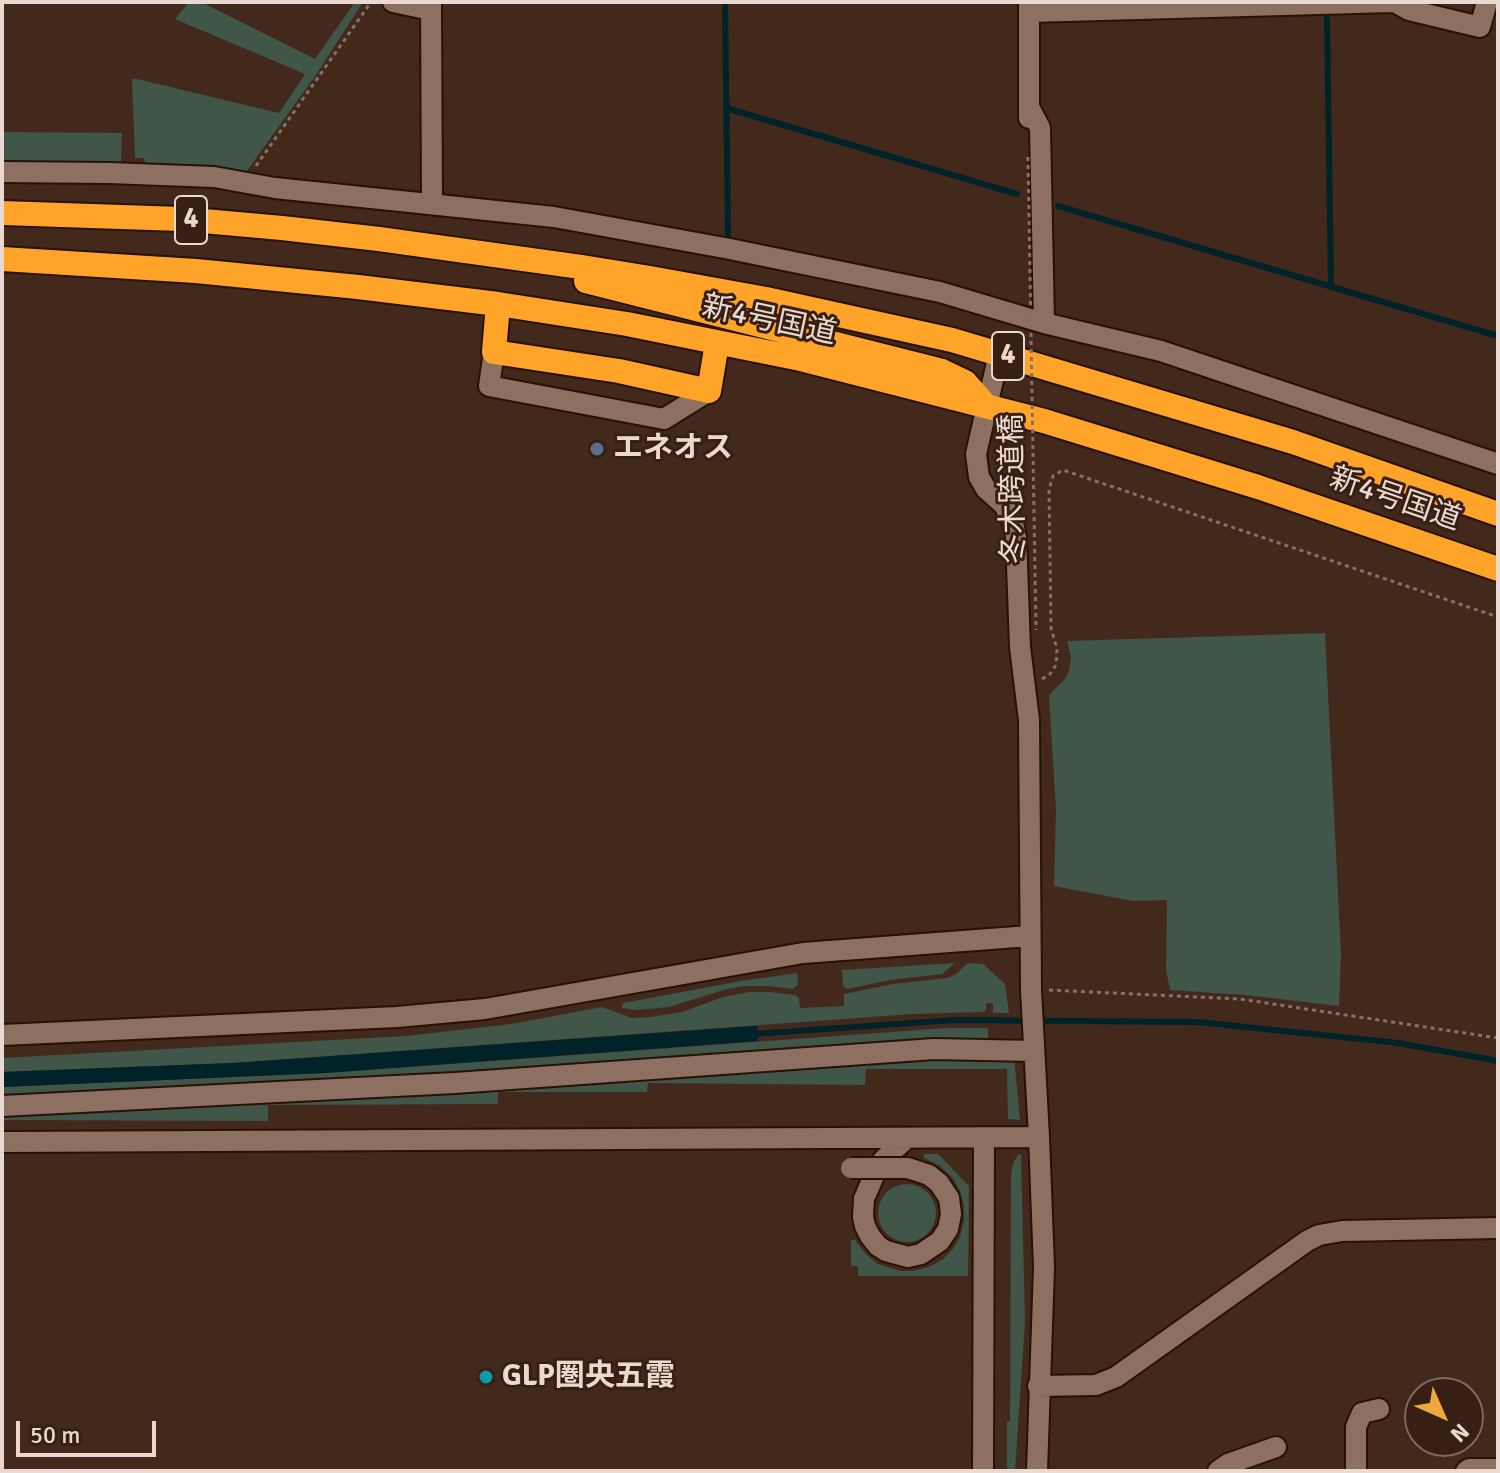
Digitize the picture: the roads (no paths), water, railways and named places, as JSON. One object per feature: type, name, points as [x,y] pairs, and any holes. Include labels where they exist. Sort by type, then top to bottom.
[{"type":"highway","name":"新4号国道","points":[[4,213],[195,220],[379,239],[650,278],[766,299],[952,340],[1293,442],[1498,514]]},
{"type":"highway","points":[[503,256],[600,285],[942,371],[965,382],[986,406]]},
{"type":"highway","name":"新4号国道","points":[[2,259],[196,271],[498,304],[627,324],[801,359],[1044,421],[1258,487],[1498,569]]},
{"type":"highway","points":[[2,267],[66,263]]},
{"type":"highway","points":[[498,304],[494,352],[619,371],[709,391],[717,343]]},
{"type":"street","points":[[393,2],[431,6],[432,203]]},
{"type":"street","points":[[1028,157],[1029,7],[1393,2],[1409,10],[1480,27],[1487,2]]},
{"type":"street","points":[[1029,107],[1040,128],[1044,323]]},
{"type":"street","points":[[2,172],[214,177],[275,188],[554,217],[730,249],[940,292],[1044,323],[1161,351],[1498,464]]},
{"type":"street","points":[[494,352],[489,386],[664,419],[709,391]]},
{"type":"street","points":[[999,354],[976,454],[976,467],[986,489],[1009,512],[1016,537],[1019,636],[1029,720],[1031,990],[1044,1267],[1037,1471]]},
{"type":"street","points":[[2,1035],[426,1015],[485,1009],[803,953],[1030,936]]},
{"type":"street","points":[[2,1106],[455,1083],[934,1049],[1034,1051]]},
{"type":"street","points":[[2,1142],[1039,1137]]},
{"type":"street","points":[[851,1168],[908,1168],[929,1175],[939,1183],[949,1198],[951,1214],[948,1229],[940,1241],[921,1254],[908,1257],[878,1246],[870,1236],[863,1217],[864,1199],[875,1173],[883,1160],[907,1138]]},
{"type":"street","points":[[983,1471],[984,1138]]},
{"type":"street","points":[[1038,1386],[1096,1385],[1116,1377],[1319,1235],[1342,1231],[1498,1228]]},
{"type":"street","points":[[1356,1471],[1356,1427],[1362,1413],[1379,1409]]},
{"type":"street","points":[[1218,1471],[1228,1464],[1276,1447]]},
{"type":"street","points":[[1466,1471],[1498,1469]]},
{"type":"water","points":[[757,1026],[758,1041],[325,1073],[2,1087],[2,1072],[233,1063]]},
{"type":"waterway","points":[[725,2],[728,236]]},
{"type":"waterway","points":[[1327,19],[1331,287]]},
{"type":"waterway","points":[[726,108],[1017,194]]},
{"type":"waterway","points":[[1058,206],[1498,336]]},
{"type":"waterway","points":[[753,1034],[955,1020],[1198,1022],[1398,1043],[1498,1061]]},
{"type":"place","name":"エネオス","points":[[597,449]]},
{"type":"place","name":"GLP圏央五霞","points":[[486,1377]]}]
